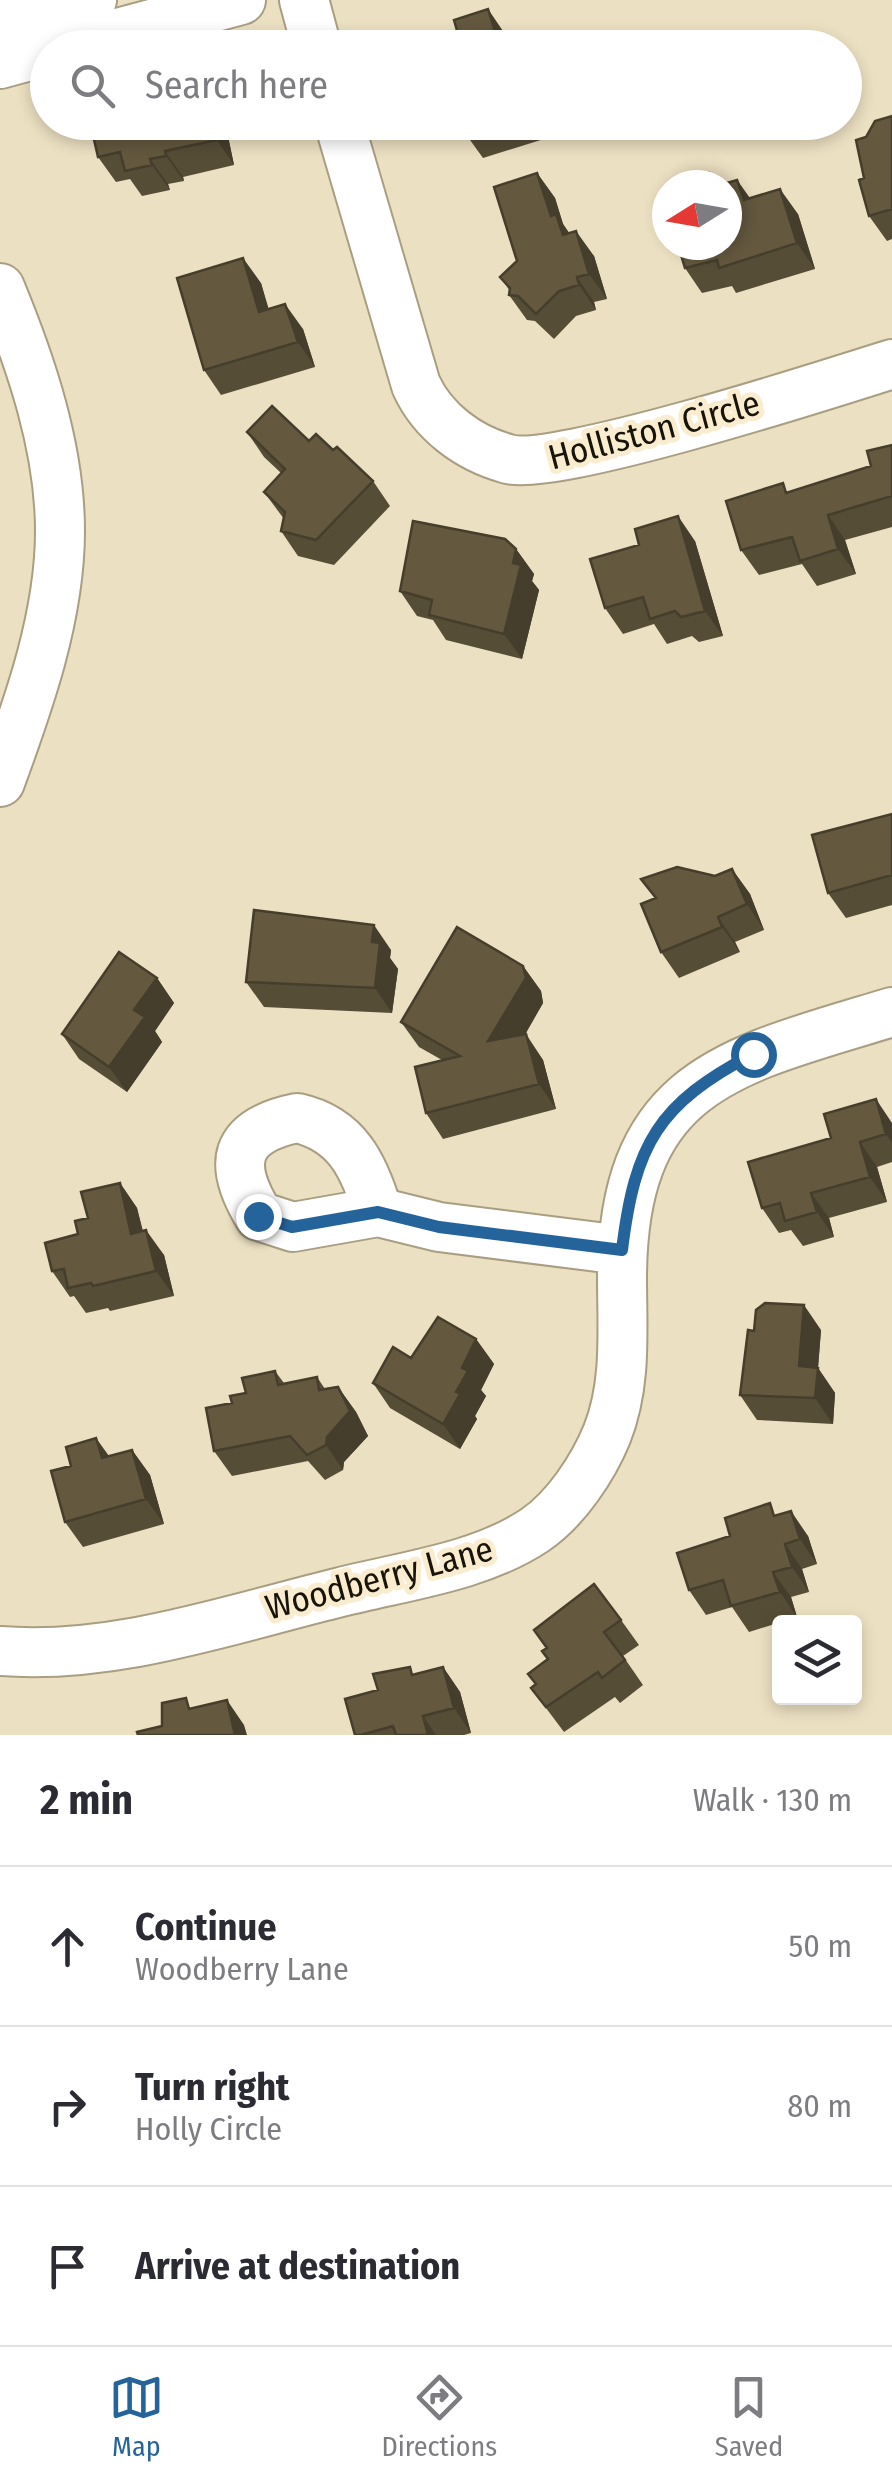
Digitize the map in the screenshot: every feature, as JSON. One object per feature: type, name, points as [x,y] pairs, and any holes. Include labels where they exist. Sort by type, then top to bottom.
[{"type":"street","points":[[0,24],[92,0]]},
{"type":"street","points":[[130,30],[242,0]]},
{"type":"street","points":[[304,0],[313,30]]},
{"type":"street","points":[[0,64],[30,56]]},
{"type":"street","name":"Holliston Circle","points":[[344,140],[416,385],[427,409],[450,431],[507,459],[532,462],[612,444],[892,364]]},
{"type":"street","points":[[0,288],[28,356],[58,491],[60,534],[53,604],[25,714],[0,782]]},
{"type":"street","name":"Woodberry Lane","points":[[0,1651],[42,1654],[121,1645],[468,1561],[536,1530],[572,1494],[606,1437],[621,1392],[622,1250],[628,1198],[647,1142],[692,1090],[753,1054],[892,1012]]},
{"type":"street","points":[[378,1212],[439,1227],[622,1250]]},
{"type":"building","points":[[488,9],[494,30],[457,30],[454,20]]},
{"type":"building","points":[[892,116],[892,209],[869,216],[859,180],[864,178],[856,140],[866,137],[875,121]]},
{"type":"building","points":[[94,140],[217,140],[165,151],[166,156],[150,159],[152,165],[125,171],[120,152],[98,157]]},
{"type":"building","points":[[537,173],[551,216],[556,214],[563,235],[576,231],[589,274],[577,277],[579,285],[559,291],[536,314],[518,296],[509,295],[510,288],[500,277],[517,261],[494,187]]},
{"type":"building","points":[[780,189],[797,243],[719,268],[717,260],[742,260],[742,194],[744,200]]},
{"type":"building","points":[[243,258],[259,312],[285,304],[298,342],[204,370],[177,278]]},
{"type":"building","points":[[683,260],[717,260],[685,268]]},
{"type":"building","points":[[272,406],[309,441],[316,434],[333,450],[337,447],[373,481],[316,540],[281,531],[285,512],[264,492],[285,469],[247,432]]},
{"type":"building","points":[[892,445],[892,496],[828,515],[838,549],[800,561],[792,537],[741,550],[726,501],[783,483],[786,493],[871,466],[867,451]]},
{"type":"building","points":[[678,516],[705,611],[681,617],[675,611],[650,619],[643,597],[605,608],[590,559],[639,545],[635,529]]},
{"type":"building","points":[[413,521],[505,539],[516,549],[513,563],[521,565],[504,634],[429,615],[432,600],[400,591]]},
{"type":"building","points":[[892,814],[892,875],[828,893],[812,835]]},
{"type":"building","points":[[677,867],[715,876],[732,869],[747,904],[718,917],[722,927],[661,952],[641,904],[656,898],[641,879]]},
{"type":"building","points":[[254,910],[374,925],[372,942],[380,943],[375,988],[246,982]]},
{"type":"building","points":[[457,927],[523,966],[526,978],[488,1041],[526,1034],[539,1084],[426,1113],[415,1067],[460,1056],[401,1022]]},
{"type":"building","points":[[119,952],[157,978],[134,1010],[145,1017],[109,1067],[62,1034]]},
{"type":"building","points":[[876,1099],[886,1134],[860,1142],[870,1177],[811,1193],[817,1212],[785,1221],[780,1203],[762,1208],[748,1162],[831,1138],[824,1114]]},
{"type":"building","points":[[120,1183],[131,1234],[146,1230],[156,1271],[68,1288],[64,1269],[52,1271],[45,1243],[78,1234],[75,1221],[88,1218],[81,1192]]},
{"type":"building","points":[[765,1303],[804,1305],[799,1366],[818,1368],[815,1398],[740,1395],[748,1330],[754,1331],[756,1310]]},
{"type":"building","points":[[438,1317],[476,1339],[462,1368],[468,1371],[456,1392],[460,1394],[443,1424],[373,1383],[393,1347],[411,1358]]},
{"type":"building","points":[[275,1371],[278,1385],[317,1377],[319,1390],[338,1387],[350,1411],[327,1437],[326,1445],[307,1455],[290,1436],[214,1451],[206,1408],[232,1403],[230,1396],[246,1393],[242,1378]]},
{"type":"building","points":[[96,1438],[102,1458],[132,1450],[146,1499],[65,1522],[51,1471],[71,1466],[66,1447]]},
{"type":"building","points":[[770,1503],[774,1516],[791,1511],[800,1539],[785,1544],[792,1567],[773,1572],[780,1592],[731,1606],[723,1580],[689,1590],[677,1553],[730,1536],[725,1518]]},
{"type":"building","points":[[594,1584],[621,1620],[604,1632],[625,1660],[602,1678],[598,1672],[546,1707],[531,1688],[536,1684],[528,1674],[548,1659],[542,1651],[547,1648],[534,1630]]},
{"type":"building","points":[[410,1667],[412,1675],[443,1667],[454,1708],[423,1716],[428,1735],[396,1735],[393,1726],[355,1735],[345,1699],[378,1690],[373,1674]]},
{"type":"building","points":[[186,1698],[189,1709],[227,1700],[235,1735],[138,1735],[137,1732],[162,1726],[162,1703]]},
{"type":"route","points":[[258,1216],[292,1227],[378,1212],[439,1227],[622,1250],[628,1198],[647,1142],[680,1100],[703,1080],[753,1054]]}]
